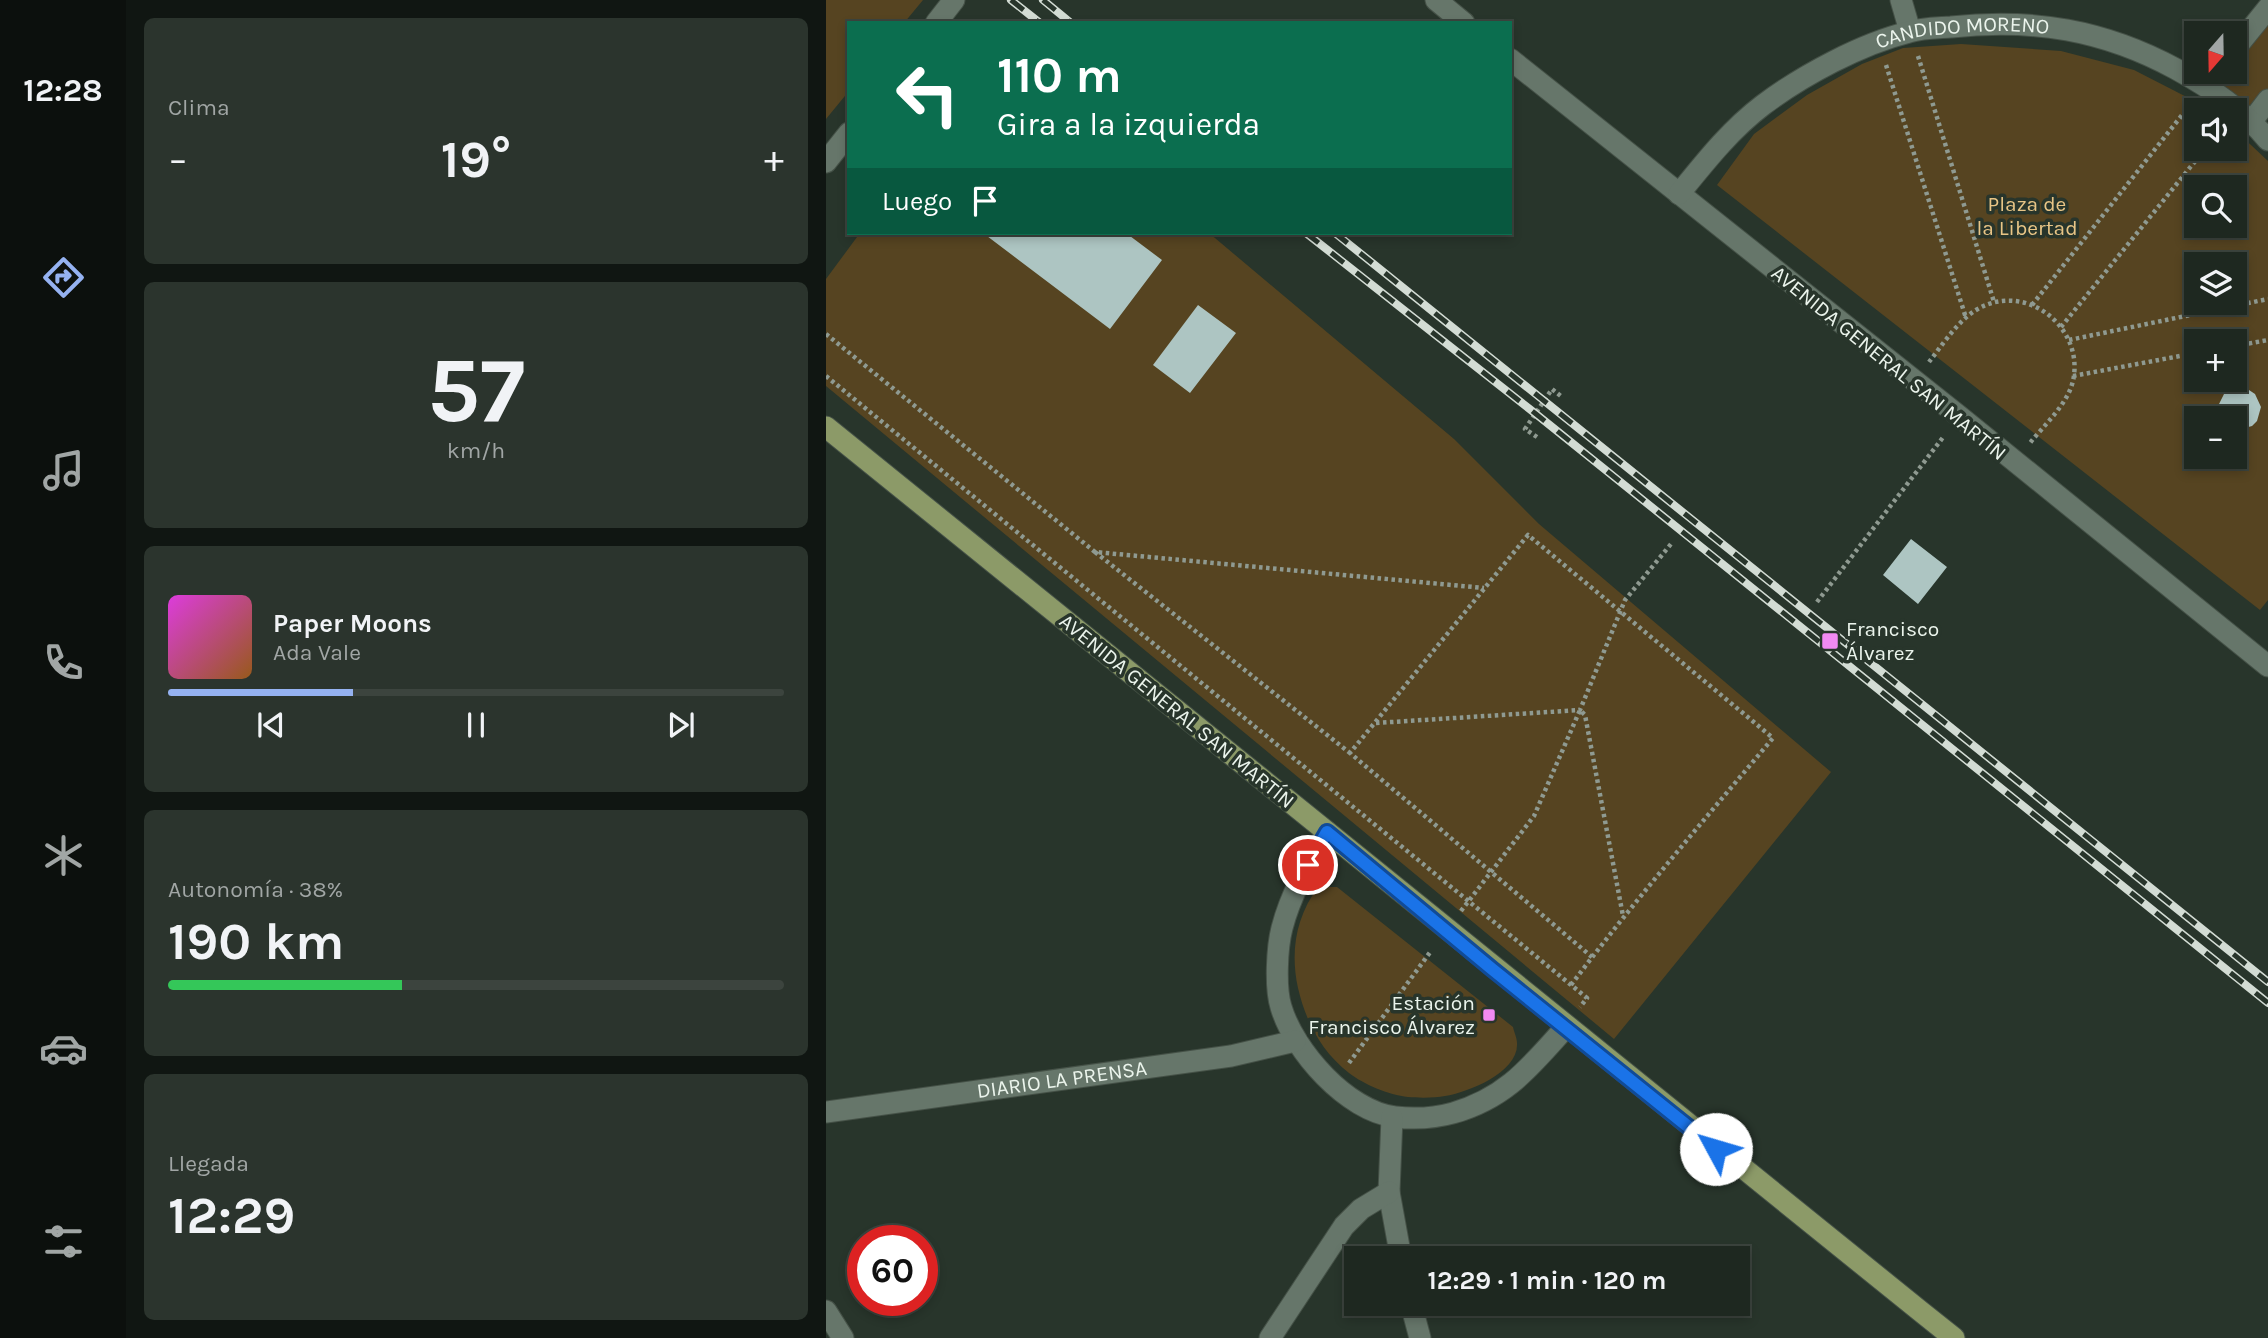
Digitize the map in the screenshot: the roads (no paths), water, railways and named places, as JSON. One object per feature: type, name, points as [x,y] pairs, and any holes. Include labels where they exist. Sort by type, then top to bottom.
[{"type":"main road","name":"AVENIDA GENERAL SAN MARTÍN","points":[[826,427],[1565,1028],[1954,1338]]},
{"type":"street","points":[[938,21],[954,0]]},
{"type":"street","points":[[1436,0],[1462,21]]},
{"type":"street","points":[[1900,0],[1910,31]]},
{"type":"street","points":[[2247,34],[2268,8]]},
{"type":"street","name":"CANDIDO MORENO","points":[[1679,194],[1718,145],[1762,106],[1805,78],[1857,51],[1910,31],[2016,23],[2059,27],[2142,51],[2184,67]]},
{"type":"street","name":"AVENIDA GENERAL SAN MARTÍN","points":[[1512,61],[1959,416],[2013,462],[2265,658]]},
{"type":"street","name":"CANDIDO MORENO","points":[[2217,84],[2268,140]]},
{"type":"street","points":[[2252,121],[2268,100]]},
{"type":"street","points":[[826,162],[847,136]]},
{"type":"street","points":[[1327,832],[1298,881],[1281,929],[1278,966],[1280,1005],[1295,1041],[1332,1085],[1364,1105],[1392,1117],[1425,1117],[1451,1113],[1485,1101],[1521,1078],[1565,1028]]},
{"type":"street","name":"DIARIO LA PRENSA","points":[[826,1112],[1231,1056],[1295,1041]]},
{"type":"street","points":[[1392,1117],[1389,1192],[1399,1246]]},
{"type":"street","points":[[1270,1338],[1344,1226],[1361,1209],[1389,1192]]},
{"type":"street","points":[[826,1311],[843,1338]]},
{"type":"street","points":[[1414,1316],[1420,1338]]},
{"type":"railway","points":[[1011,0],[1037,21]]},
{"type":"railway","points":[[1043,0],[1069,21]]},
{"type":"railway","points":[[1309,235],[1536,414],[2268,1003]]},
{"type":"railway","points":[[1337,235],[2268,982]]},
{"type":"place","name":"Francisco Álvarez","points":[[1830,641]]},
{"type":"place","name":"Estación Francisco Álvarez","points":[[1489,1015]]},
{"type":"park label","name":"Plaza de la Libertad","points":[[2027,216]]}]
